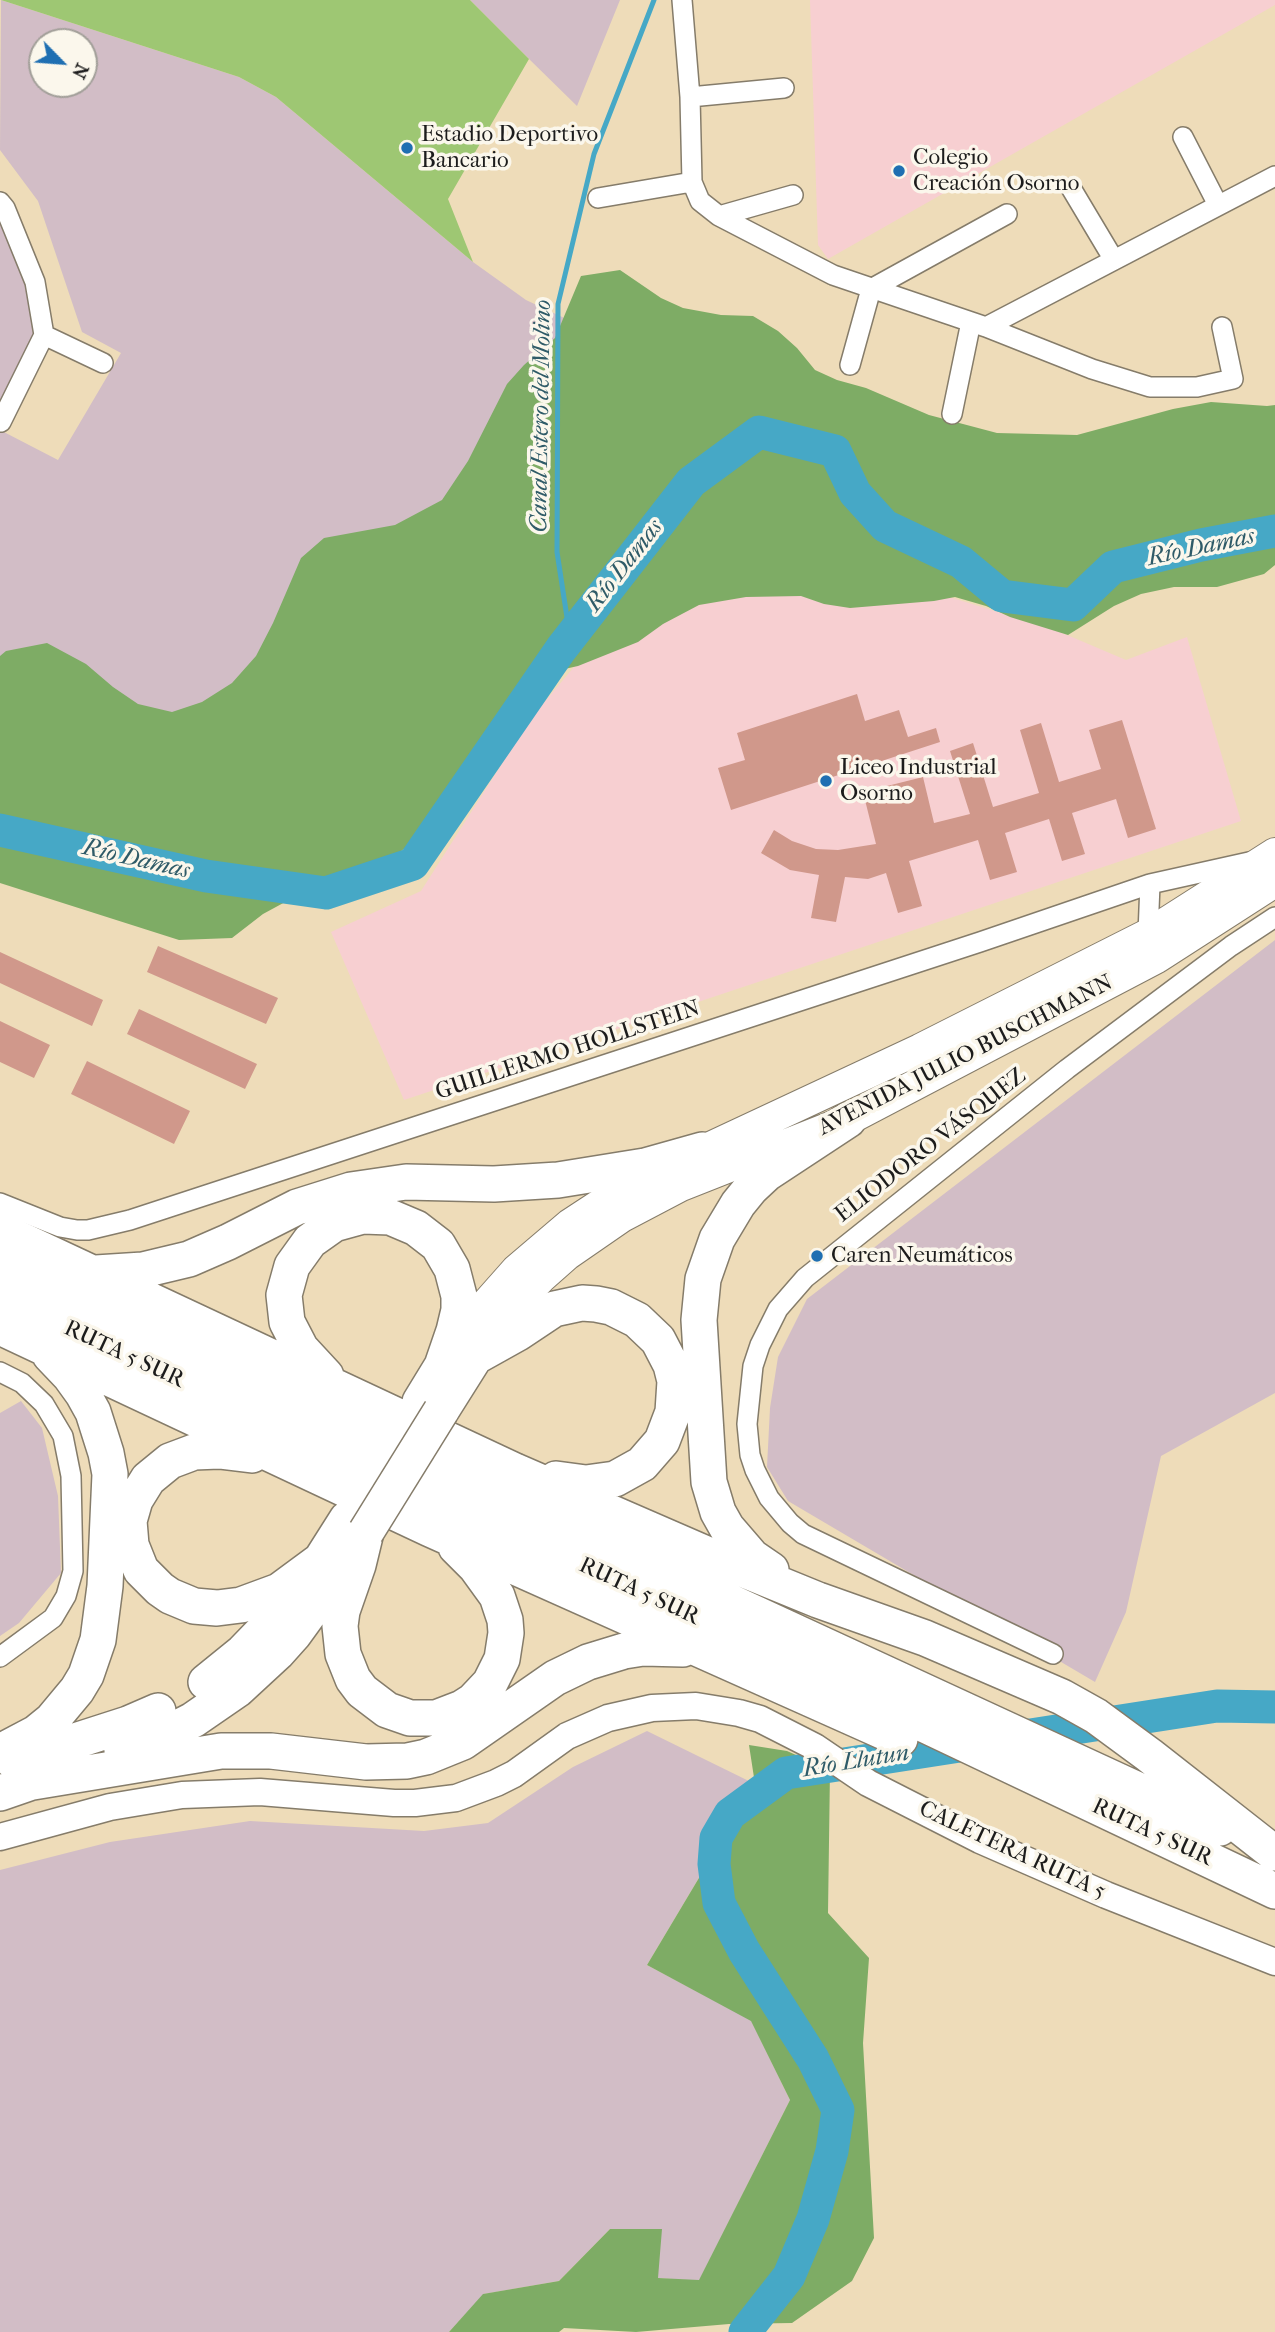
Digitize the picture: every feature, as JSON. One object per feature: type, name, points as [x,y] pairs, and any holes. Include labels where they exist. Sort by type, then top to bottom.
[{"type":"highway","points":[[818,1600],[752,1557],[727,1528],[715,1505],[706,1467],[700,1299],[713,1248],[738,1204],[766,1174],[848,1120]]},
{"type":"highway","points":[[92,1273],[143,1270],[189,1259],[288,1210],[351,1190],[406,1182],[494,1184],[558,1180],[645,1166],[702,1150]]},
{"type":"highway","points":[[349,1393],[325,1375],[301,1349],[286,1322],[284,1310],[287,1280],[300,1253],[321,1232],[348,1219],[377,1216],[404,1222],[428,1236],[446,1256],[457,1282],[459,1362],[518,1333],[554,1309],[568,1305],[611,1307],[637,1320],[658,1340],[671,1366],[675,1396],[669,1427],[653,1453],[629,1473],[615,1479],[586,1483],[515,1471]]},
{"type":"highway","points":[[0,1230],[515,1471],[818,1600],[925,1638],[1062,1697],[1097,1716],[1275,1854]]},
{"type":"highway","name":"RUTA 5 SUR","points":[[0,1265],[936,1695],[1275,1854]]},
{"type":"highway","name":"RUTA 5 SUR","points":[[0,1298],[862,1695],[1271,1889]]},
{"type":"highway","points":[[0,1327],[285,1462],[705,1653],[1042,1801],[1271,1889]]},
{"type":"highway","points":[[0,1752],[44,1727],[66,1705],[86,1675],[98,1640],[105,1586],[110,1474],[101,1432],[83,1394],[70,1376],[40,1345]]},
{"type":"highway","name":"AVENIDA JULIO BUSCHMANN","points":[[356,1525],[459,1362]]},
{"type":"highway","points":[[285,1462],[241,1453],[206,1451],[170,1461],[148,1479],[135,1500],[129,1521],[135,1558],[150,1580],[170,1596],[194,1606],[217,1608],[241,1605],[279,1591],[321,1560]]},
{"type":"highway","points":[[356,1525],[340,1626],[343,1654],[353,1679],[374,1702],[398,1715],[422,1720],[462,1708],[482,1692],[502,1659],[506,1633],[502,1608],[487,1581],[462,1552],[430,1529]]},
{"type":"highway","points":[[0,1766],[128,1724],[183,1698],[204,1684],[243,1652],[297,1592],[321,1560],[356,1525]]},
{"type":"highway","points":[[0,1793],[164,1735],[193,1720],[238,1689],[294,1634],[339,1574],[356,1525]]},
{"type":"highway","points":[[33,1782],[221,1751],[271,1751],[366,1762],[407,1761],[445,1751],[463,1742],[555,1678],[588,1662],[643,1648],[685,1649],[705,1653]]},
{"type":"main road","name":"AVENIDA JULIO BUSCHMANN","points":[[459,1362],[469,1323],[492,1296],[542,1246],[590,1210],[631,1184],[920,1049],[1148,934],[1273,864]]},
{"type":"main road","name":"AVENIDA JULIO BUSCHMANN","points":[[459,1362],[541,1278],[575,1249],[622,1217],[681,1186],[848,1120],[1157,958],[1273,864]]},
{"type":"street","points":[[682,0],[690,97],[692,181],[700,201],[719,216],[833,275],[978,325],[1092,369],[1150,387],[1197,387],[1233,379],[1222,327]]},
{"type":"street","points":[[690,97],[784,88]]},
{"type":"street","points":[[1183,137],[1218,205]]},
{"type":"street","points":[[952,414],[978,325],[1114,260],[1275,176]]},
{"type":"street","points":[[598,198],[692,181]]},
{"type":"street","points":[[1071,188],[1114,260]]},
{"type":"street","points":[[719,216],[793,195]]},
{"type":"street","points":[[0,202],[5,208],[35,282],[44,335],[1,422]]},
{"type":"street","points":[[850,365],[871,289],[1007,214]]},
{"type":"street","points":[[44,335],[103,363]]},
{"type":"street","name":"GUILLERMO HOLLSTEIN","points":[[0,1203],[60,1227],[77,1230],[130,1220],[1150,884],[1273,864]]},
{"type":"street","points":[[1148,934],[1150,884]]},
{"type":"street","name":"ELIODORO VÁSQUEZ","points":[[1053,1654],[803,1534],[785,1517],[761,1484],[752,1462],[748,1440],[749,1387],[760,1345],[778,1309],[805,1278],[1068,1069],[1231,946],[1275,917]]},
{"type":"street","points":[[0,1372],[22,1383],[44,1404],[63,1436],[71,1476],[73,1571],[66,1596],[53,1618],[0,1657]]},
{"type":"street","name":"CALETERA RUTA 5","points":[[0,1837],[110,1807],[182,1796],[260,1792],[394,1803],[436,1801],[467,1795],[496,1783],[514,1774],[566,1736],[587,1726],[630,1712],[696,1706],[760,1719],[815,1747],[868,1783],[980,1840],[1106,1895],[1275,1962]]},
{"type":"shaded area","points":[[1,0],[88,28],[28,28],[28,98],[98,98],[98,31],[239,77],[276,97],[473,262],[526,300],[726,394],[385,828],[0,785],[0,430],[58,460],[121,353],[82,332],[38,201],[0,150]]},
{"type":"shaded area","points":[[470,0],[620,0],[577,106],[529,59]]},
{"type":"shaded area","name":"Colegio Creación Osorno","points":[[810,0],[1275,0],[1275,5],[828,259],[818,245]]},
{"type":"shaded area","points":[[0,216],[26,285],[34,340],[0,404]]},
{"type":"shaded area","name":"Liceo Industrial Osorno","points":[[888,578],[1053,629],[1126,660],[1187,637],[1241,821],[404,1100],[331,932],[421,891],[531,718],[590,648],[715,586]]},
{"type":"shaded area","points":[[1275,940],[1275,1393],[1161,1456],[1126,1612],[1095,1682],[788,1501],[767,1467],[770,1408],[778,1357],[807,1299]]},
{"type":"shaded area","points":[[21,1401],[42,1428],[58,1496],[61,1573],[19,1623],[0,1636],[0,1413]]},
{"type":"shaded area","points":[[647,1731],[755,1784],[647,1965],[751,2020],[790,2100],[699,2281],[658,2278],[610,2229],[559,2281],[484,2294],[449,2332],[0,2332],[0,1870],[110,1842],[250,1821],[424,1831],[488,1823],[573,1767]]},
{"type":"green space","name":"Estadio Deportivo Bancario","points":[[1,0],[470,0],[529,59],[448,199],[473,262],[276,97],[239,77],[98,31],[98,28],[88,28]]},
{"type":"green space","points":[[620,270],[661,298],[683,308],[721,315],[753,316],[778,331],[815,370],[837,380],[866,388],[929,415],[997,433],[1077,435],[1173,409],[1211,402],[1275,405],[1275,565],[1264,574],[1217,587],[1174,587],[1141,594],[1114,606],[1068,635],[955,597],[850,608],[824,604],[801,596],[746,597],[699,605],[663,624],[638,642],[578,666],[551,672],[533,683],[494,736],[477,774],[460,799],[434,825],[390,860],[359,880],[326,894],[287,901],[263,914],[232,938],[179,940],[0,883],[0,656],[6,651],[47,643],[86,664],[138,704],[172,712],[202,702],[232,683],[256,656],[301,558],[324,538],[395,525],[442,500],[468,461],[507,384],[555,338],[581,276]]},
{"type":"green space","points":[[749,1745],[787,1751],[830,1770],[828,1913],[869,1958],[863,2043],[874,2238],[852,2281],[792,2323],[729,2324],[636,2332],[564,2328],[559,2332],[449,2332],[483,2294],[559,2281],[610,2229],[662,2229],[658,2278],[699,2280],[790,2100],[751,2021],[647,1965],[755,1784]]},
{"type":"building","points":[[857,694],[865,721],[899,710],[908,737],[936,728],[940,742],[731,810],[718,768],[745,760],[737,733]]},
{"type":"building","points":[[1122,720],[1156,829],[1128,838],[1116,799],[1072,813],[1085,854],[1062,861],[1049,819],[1005,833],[1017,872],[990,880],[978,840],[909,861],[922,906],[898,913],[886,873],[868,879],[845,877],[836,922],[811,918],[819,875],[790,870],[761,853],[774,830],[792,841],[816,849],[838,850],[876,844],[863,792],[923,777],[934,823],[970,814],[950,751],[973,743],[993,807],[1039,793],[1020,730],[1041,723],[1059,782],[1101,769],[1089,730]]},
{"type":"building","points":[[158,946],[278,998],[266,1024],[147,972]]},
{"type":"building","points":[[0,952],[103,1000],[92,1026],[0,983]]},
{"type":"building","points":[[139,1009],[257,1064],[245,1089],[127,1034]]},
{"type":"building","points":[[0,1021],[50,1045],[34,1078],[0,1062]]},
{"type":"building","points":[[87,1061],[190,1111],[174,1144],[71,1094]]},
{"type":"waterway","name":"Canal Estero del Molino","points":[[570,637],[557,552],[558,304],[594,154],[654,0]]},
{"type":"waterway","name":"Río Damas","points":[[0,830],[206,876],[326,893],[413,864],[561,649],[691,482],[759,432],[835,451],[855,493],[885,526],[961,562],[1002,596],[1073,605],[1113,567],[1201,545],[1275,531]]},
{"type":"waterway","name":"Río Llutun","points":[[745,2332],[789,2276],[813,2219],[832,2151],[838,2110],[813,2059],[744,1951],[719,1903],[714,1864],[716,1838],[730,1814],[786,1773],[1217,1706],[1275,1707]]},
{"type":"place","name":"Estadio Deportivo Bancario","points":[[407,148]]},
{"type":"place","name":"Colegio Creación Osorno","points":[[899,171]]},
{"type":"place","name":"Liceo Industrial Osorno","points":[[826,781]]},
{"type":"place","name":"Caren Neumáticos","points":[[817,1256]]}]
